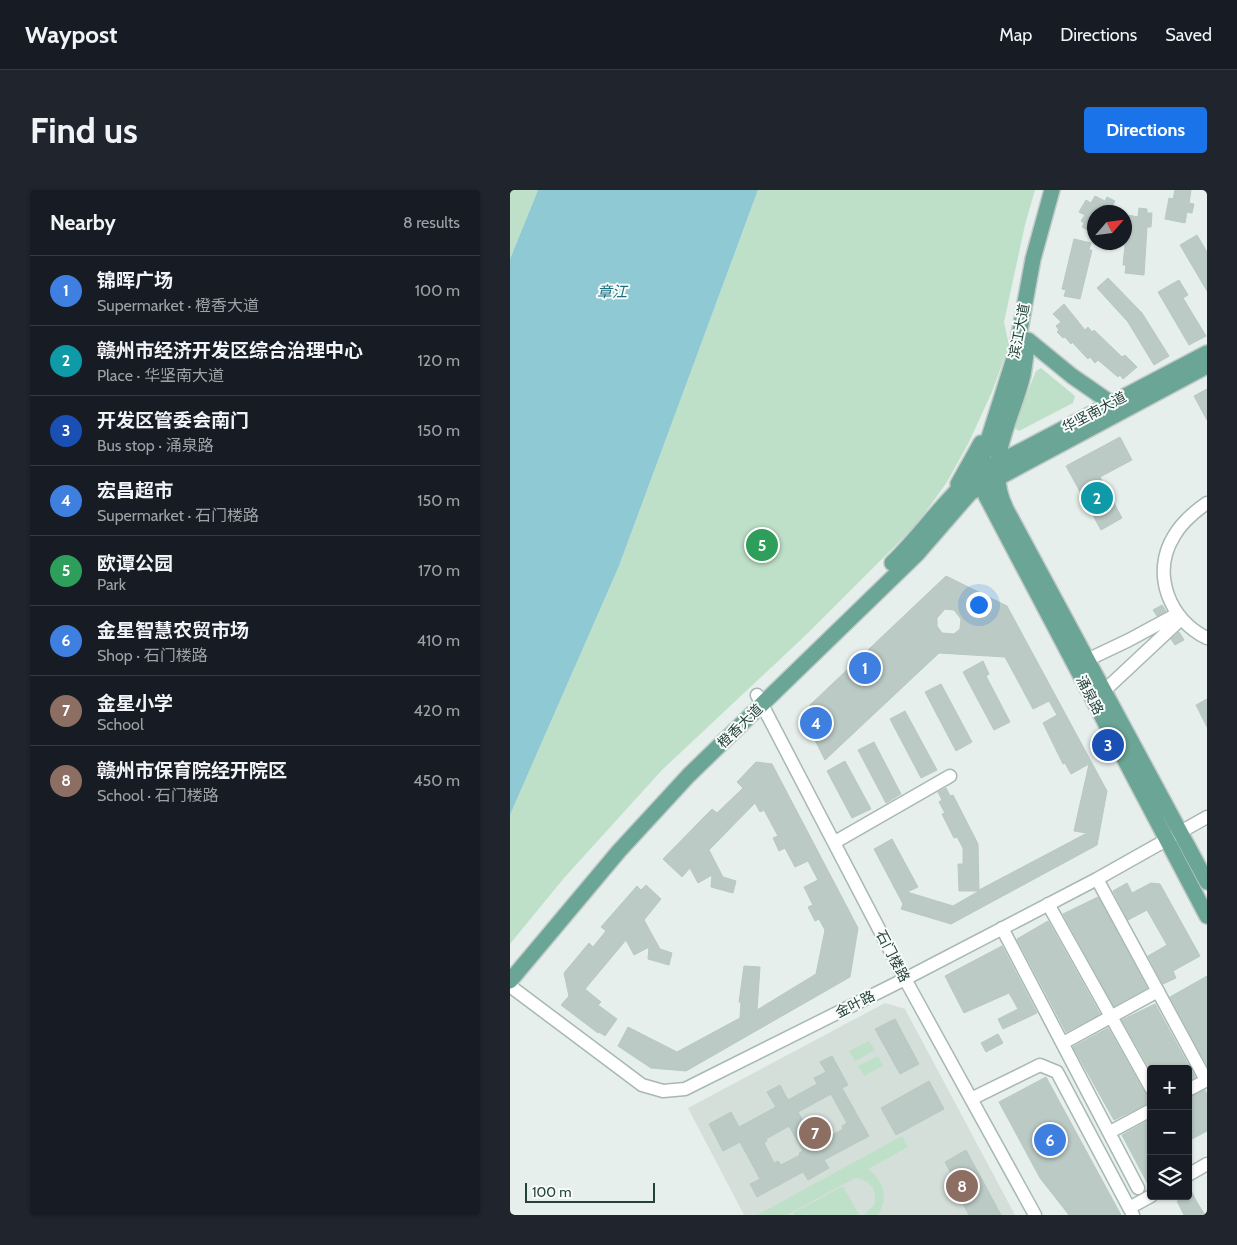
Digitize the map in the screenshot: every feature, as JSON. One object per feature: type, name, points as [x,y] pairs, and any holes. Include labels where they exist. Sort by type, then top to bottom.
[{"type":"main road","name":"滨江大道","points":[[988,478],[983,456],[1016,352],[1032,259],[1052,190]]},
{"type":"main road","name":"滨江大道","points":[[998,462],[1001,438],[1023,375],[1040,263],[1058,190]]},
{"type":"main road","points":[[1028,340],[1072,376],[1111,403]]},
{"type":"main road","name":"华坚南大道","points":[[998,462],[1207,353]]},
{"type":"main road","name":"华坚南大道","points":[[988,478],[1207,366]]},
{"type":"main road","points":[[954,493],[1000,403]]},
{"type":"main road","name":"涌泉路","points":[[998,462],[988,478],[986,496],[1207,916]]},
{"type":"main road","name":"涌泉路","points":[[988,478],[1003,502],[1207,882]]},
{"type":"main road","name":"橙香大道","points":[[510,981],[634,841],[689,774],[908,547],[954,493],[988,478]]},
{"type":"main road","name":"橙香大道","points":[[510,965],[612,845],[683,768],[916,554],[970,493],[988,478]]},
{"type":"main road","points":[[955,509],[965,505],[981,506],[998,519]]},
{"type":"street","points":[[1207,503],[1192,514],[1177,530],[1166,554],[1164,571],[1166,588],[1179,616],[1191,628],[1207,638]]},
{"type":"street","points":[[1087,660],[1179,616]]},
{"type":"street","points":[[1104,691],[1179,616]]},
{"type":"street","name":"石门楼路","points":[[760,699],[905,979],[1035,1215]]},
{"type":"street","points":[[835,842],[950,776]]},
{"type":"street","name":"金叶路","points":[[510,986],[642,1085],[656,1090],[671,1091],[692,1086],[905,979],[1097,879],[1207,817]]},
{"type":"street","points":[[1097,879],[1206,1080],[1192,1088]]},
{"type":"street","points":[[1048,904],[1147,1081]]},
{"type":"street","points":[[1002,928],[1138,1188]]},
{"type":"street","points":[[1063,1043],[1158,991]]},
{"type":"street","points":[[971,1100],[1040,1065],[1057,1072],[1131,1211],[1147,1199]]},
{"type":"street","points":[[1110,1132],[1147,1112]]},
{"type":"street","points":[[1192,1173],[1207,1164]]},
{"type":"shaded area","points":[[885,1003],[905,1009],[1015,1215],[744,1215],[688,1108]]},
{"type":"green space","points":[[510,190],[538,190],[510,259]]},
{"type":"green space","points":[[758,190],[1035,190],[1025,225],[1004,322],[1009,345],[992,392],[968,444],[947,482],[917,524],[808,633],[662,770],[564,878],[510,944],[510,815],[619,566]]},
{"type":"green space","points":[[1041,368],[1075,396],[1073,403],[1019,431],[1013,427],[1036,371]]},
{"type":"green space","points":[[869,1041],[875,1050],[855,1061],[849,1051]]},
{"type":"green space","points":[[878,1056],[883,1066],[864,1076],[858,1066]]},
{"type":"green space","points":[[902,1136],[908,1147],[868,1169],[878,1179],[883,1190],[883,1202],[878,1215],[864,1215],[874,1205],[875,1195],[869,1183],[855,1178],[787,1215],[757,1215]]},
{"type":"green space","points":[[843,1186],[859,1215],[794,1215],[793,1213]]},
{"type":"water","name":"章江","points":[[538,190],[758,190],[619,566],[510,815],[510,259]]},
{"type":"building","points":[[1175,190],[1191,190],[1189,203],[1194,204],[1192,213],[1187,212],[1185,223],[1165,219],[1169,198],[1173,199]]},
{"type":"building","points":[[1095,196],[1105,201],[1107,197],[1115,201],[1113,205],[1087,205],[1087,230],[1082,227],[1084,223],[1081,221],[1085,215],[1079,212],[1086,200],[1091,203]]},
{"type":"building","points":[[1139,208],[1147,209],[1147,213],[1152,213],[1151,227],[1147,227],[1144,275],[1125,273],[1126,265],[1123,265],[1124,250],[1132,250],[1132,216],[1138,217]]},
{"type":"building","points":[[1197,235],[1207,252],[1207,291],[1180,245]]},
{"type":"building","points":[[1074,239],[1087,242],[1087,250],[1092,250],[1080,299],[1064,296],[1066,290],[1062,289]]},
{"type":"building","points":[[1108,278],[1142,313],[1169,356],[1154,365],[1128,322],[1097,288]]},
{"type":"building","points":[[1179,280],[1188,295],[1183,298],[1206,336],[1189,345],[1158,292]]},
{"type":"building","points":[[1064,304],[1085,330],[1088,327],[1092,332],[1094,330],[1122,357],[1125,355],[1137,367],[1123,379],[1098,360],[1095,363],[1090,357],[1088,359],[1072,342],[1071,344],[1065,337],[1063,338],[1057,332],[1059,330],[1056,326],[1061,322],[1053,314]]},
{"type":"building","points":[[1207,389],[1207,420],[1194,396]]},
{"type":"building","points":[[1120,437],[1132,460],[1100,477],[1122,518],[1101,530],[1066,466]]},
{"type":"building","points":[[946,576],[1007,606],[1107,791],[1097,845],[951,924],[901,909],[903,904],[874,849],[892,839],[918,887],[907,892],[953,906],[979,891],[959,891],[958,864],[963,864],[963,848],[957,837],[954,838],[942,814],[945,813],[939,802],[942,800],[938,792],[946,788],[950,796],[953,795],[978,844],[979,890],[1087,833],[1074,831],[1089,764],[1071,774],[1065,763],[1063,764],[1043,723],[1057,715],[1049,701],[1033,709],[1005,657],[939,653],[825,760],[807,724],[810,705]],"holes":[[[945,609],[954,610],[961,619],[960,629],[954,634],[942,633],[937,626],[937,618]]]},
{"type":"building","points":[[1162,605],[1166,611],[1157,616],[1153,610]]},
{"type":"building","points":[[1179,632],[1184,640],[1175,645],[1171,639]]},
{"type":"building","points":[[983,661],[989,674],[986,676],[1010,722],[994,730],[963,672]]},
{"type":"building","points":[[941,684],[972,742],[956,751],[925,692]]},
{"type":"building","points":[[1207,699],[1207,727],[1196,705]]},
{"type":"building","points":[[905,711],[937,770],[921,778],[890,719]]},
{"type":"building","points":[[874,742],[901,794],[886,803],[858,750]]},
{"type":"building","points":[[845,761],[871,809],[852,818],[827,771]]},
{"type":"building","points":[[756,762],[772,764],[858,928],[850,977],[686,1071],[651,1068],[618,1046],[628,1027],[677,1052],[740,1018],[741,1002],[739,1002],[744,966],[760,967],[757,1010],[816,974],[825,930],[819,919],[815,921],[808,907],[813,905],[804,887],[818,880],[808,861],[795,867],[785,848],[779,851],[773,838],[778,836],[764,810],[760,812],[755,803],[709,850],[723,877],[736,881],[733,893],[711,887],[712,875],[698,883],[690,868],[682,877],[663,859],[712,809],[717,813],[743,788],[737,782]]},
{"type":"building","points":[[1127,883],[1132,893],[1151,883],[1160,884],[1200,956],[1173,971],[1176,978],[1163,984],[1148,956],[1167,945],[1147,910],[1128,920],[1113,891]]},
{"type":"building","points":[[646,885],[661,899],[644,920],[660,949],[672,953],[669,965],[648,959],[649,947],[634,955],[626,940],[585,989],[601,1002],[598,1005],[617,1019],[605,1036],[598,1033],[561,1005],[569,996],[564,973],[589,943],[593,947],[606,931],[601,927],[637,886],[641,890]]},
{"type":"building","points":[[1098,897],[1147,988],[1114,1006],[1063,914]]},
{"type":"building","points":[[1048,921],[1100,1014],[1066,1032],[1017,939]]},
{"type":"building","points":[[1002,946],[1037,1013],[1003,1029],[998,1019],[1018,1009],[1009,993],[964,1013],[945,976]]},
{"type":"building","points":[[1207,976],[1207,1065],[1170,997]]},
{"type":"building","points":[[1155,1004],[1188,1065],[1148,1065],[1122,1020]]},
{"type":"building","points":[[895,1019],[919,1064],[900,1074],[875,1029]]},
{"type":"building","points":[[1108,1028],[1144,1092],[1147,1094],[1147,1104],[1114,1120],[1073,1047]]},
{"type":"building","points":[[998,1034],[1003,1043],[986,1052],[981,1043]]},
{"type":"building","points":[[832,1056],[848,1085],[842,1088],[869,1136],[824,1160],[829,1168],[808,1180],[803,1172],[757,1197],[750,1184],[760,1179],[740,1142],[723,1151],[709,1124],[731,1112],[739,1127],[776,1107],[767,1092],[780,1085],[788,1100],[817,1084],[814,1078],[826,1072],[820,1062]],"holes":[[[831,1094],[847,1123],[842,1126],[843,1129],[816,1144],[798,1112]],[[789,1126],[803,1151],[799,1153],[800,1155],[781,1165],[778,1161],[774,1163],[764,1143],[767,1141],[766,1139]]]},
{"type":"building","points":[[1046,1077],[1121,1215],[1069,1215],[1040,1178],[999,1102]]},
{"type":"building","points":[[929,1081],[944,1109],[896,1135],[881,1108]]},
{"type":"building","points":[[1205,1090],[1207,1095],[1207,1131],[1192,1139],[1192,1110],[1192,1096]]},
{"type":"building","points":[[1147,1121],[1147,1182],[1122,1135]]},
{"type":"building","points":[[966,1150],[1001,1215],[969,1215],[959,1196],[962,1194],[945,1162]]},
{"type":"building","points":[[1192,1193],[1205,1215],[1184,1215],[1177,1201],[1192,1200]]},
{"type":"place","name":"赣州市经济开发区综合治理中心","points":[[1097,498]]},
{"type":"place","name":"欧谭公园","points":[[762,545]]},
{"type":"place","name":"锦晖广场","points":[[865,668]]},
{"type":"place","name":"宏昌超市","points":[[816,723]]},
{"type":"place","name":"开发区管委会南门","points":[[1108,745]]},
{"type":"place","name":"金星小学","points":[[815,1133]]},
{"type":"place","name":"金星智慧农贸市场","points":[[1050,1140]]},
{"type":"place","name":"赣州市保育院经开院区","points":[[962,1186]]}]
